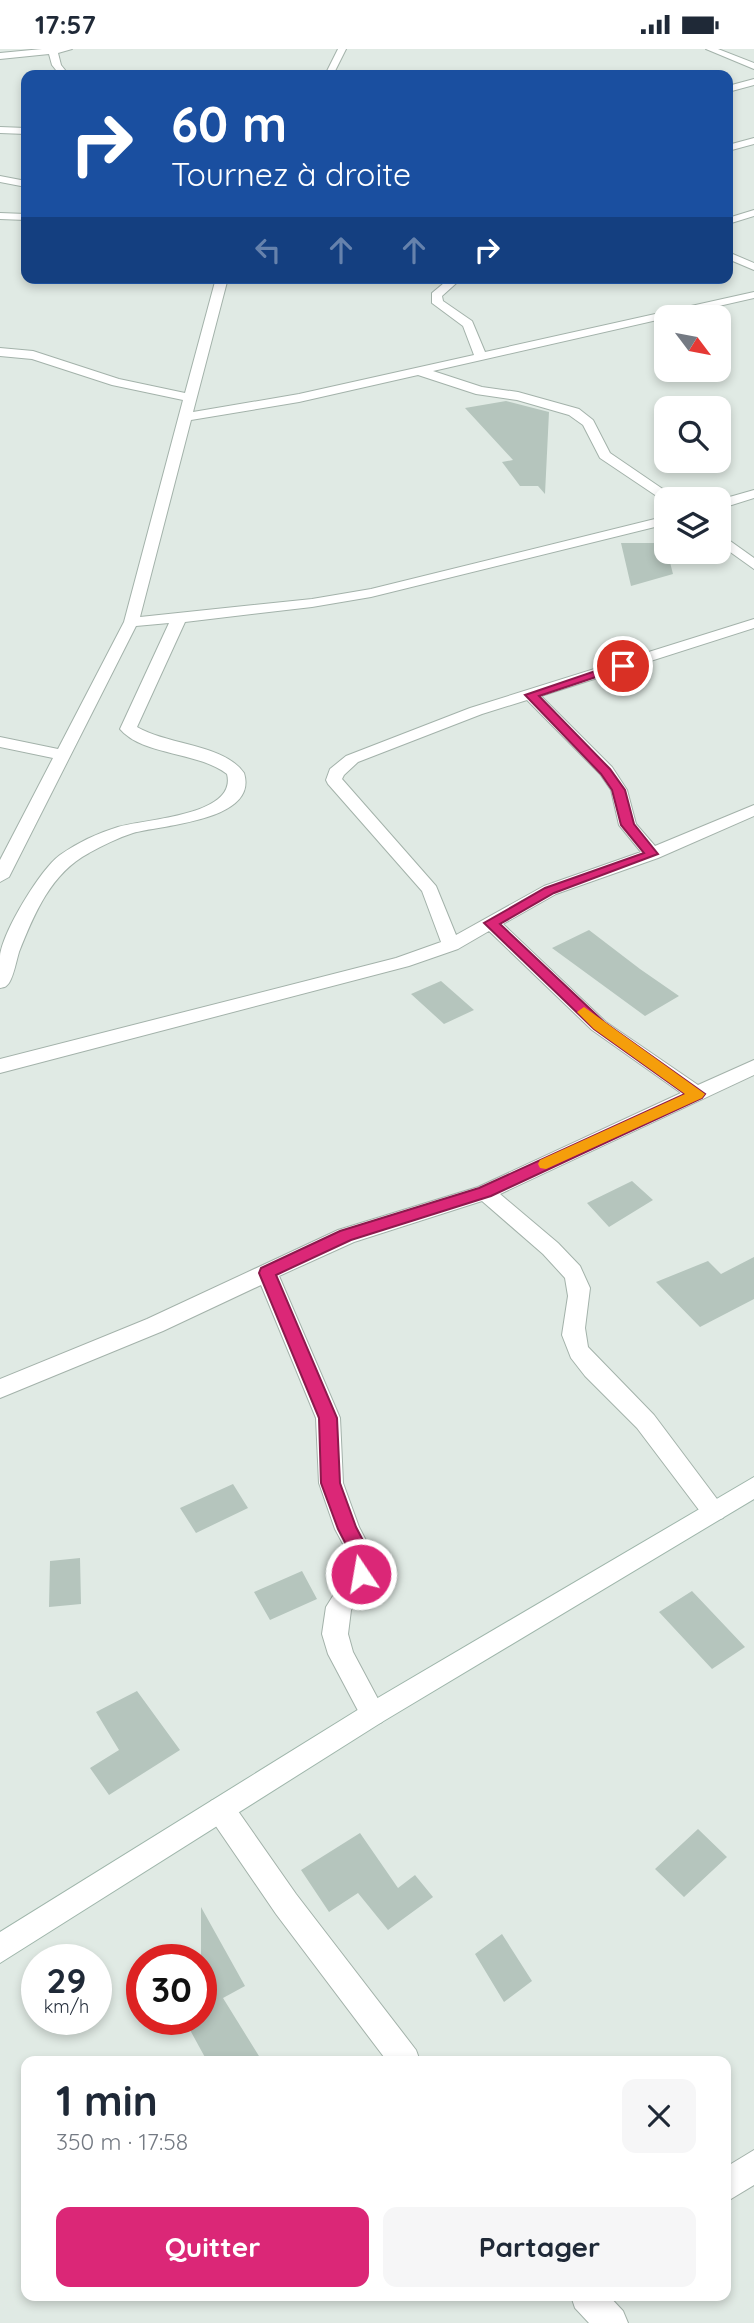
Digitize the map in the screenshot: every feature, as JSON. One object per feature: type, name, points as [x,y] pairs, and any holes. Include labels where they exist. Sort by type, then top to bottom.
[{"type":"street","points":[[0,56],[68,49]]},
{"type":"street","points":[[332,70],[342,49]]},
{"type":"street","points":[[710,49],[754,66]]},
{"type":"street","points":[[53,51],[61,70]]},
{"type":"street","points":[[733,88],[754,82]]},
{"type":"street","points":[[0,130],[21,131]]},
{"type":"street","points":[[733,147],[754,141]]},
{"type":"street","points":[[0,179],[21,183]]},
{"type":"street","points":[[733,220],[754,213]]},
{"type":"street","points":[[0,216],[21,217]]},
{"type":"street","points":[[733,257],[754,267]]},
{"type":"street","points":[[0,877],[131,622],[220,284]]},
{"type":"street","points":[[450,284],[436,295],[438,303],[463,319],[470,327],[477,359]]},
{"type":"street","points":[[185,417],[299,398],[754,295]]},
{"type":"street","points":[[0,352],[33,355],[116,382],[191,398]]},
{"type":"street","points":[[477,359],[464,369],[468,380],[480,391]]},
{"type":"street","points":[[421,371],[480,391],[517,396],[574,412],[588,423],[605,455],[654,489]]},
{"type":"street","points":[[731,501],[754,494]]},
{"type":"street","points":[[131,622],[312,603],[371,593],[654,523]]},
{"type":"street","points":[[731,547],[754,565]]},
{"type":"street","points":[[0,982],[4,965],[44,883],[62,862],[126,830],[216,810],[234,796],[238,781],[234,771],[220,761],[140,738],[128,729],[178,618]]},
{"type":"street","points":[[451,945],[430,890],[334,780],[336,773],[352,759],[476,711],[754,623]]},
{"type":"street","points":[[531,695],[606,771],[619,790],[628,825],[652,854]]},
{"type":"street","points":[[0,742],[63,755]]},
{"type":"street","points":[[0,1066],[401,962],[451,945],[550,890],[652,854],[754,810]]},
{"type":"street","points":[[491,923],[599,1026],[697,1094]]},
{"type":"street","points":[[0,1389],[155,1325],[345,1235],[485,1192],[754,1067]]},
{"type":"street","points":[[485,1192],[548,1248],[576,1278],[580,1303],[574,1323],[575,1342],[591,1366],[637,1412],[713,1511]]},
{"type":"street","points":[[267,1273],[328,1418],[331,1483],[347,1529],[361,1554],[361,1574],[339,1607],[335,1634],[341,1654],[373,1714]]},
{"type":"street","points":[[0,1949],[373,1714],[754,1487]]},
{"type":"street","points":[[220,1810],[286,1904],[401,2056]]},
{"type":"street","points":[[731,2183],[754,2167]]},
{"type":"street","points":[[591,2301],[611,2323]]},
{"type":"building","points":[[506,401],[549,412],[545,494],[538,486],[520,486],[502,462],[513,460],[465,408]]},
{"type":"building","points":[[621,543],[654,543],[654,564],[670,564],[673,574],[631,586]]},
{"type":"building","points":[[589,930],[679,996],[645,1016],[552,948]]},
{"type":"building","points":[[441,981],[474,1010],[444,1024],[411,994]]},
{"type":"building","points":[[632,1181],[653,1200],[609,1227],[587,1203]]},
{"type":"building","points":[[754,1257],[754,1299],[700,1327],[656,1282],[708,1261],[721,1274]]},
{"type":"building","points":[[233,1484],[248,1508],[196,1533],[180,1508]]},
{"type":"building","points":[[80,1558],[81,1604],[49,1607],[50,1561]]},
{"type":"building","points":[[302,1571],[317,1599],[270,1620],[254,1592]]},
{"type":"building","points":[[692,1591],[745,1647],[712,1669],[659,1612]]},
{"type":"building","points":[[137,1691],[180,1750],[109,1795],[90,1768],[119,1750],[96,1712]]},
{"type":"building","points":[[698,1829],[727,1857],[684,1897],[655,1869]]},
{"type":"building","points":[[360,1833],[398,1888],[415,1875],[433,1897],[388,1930],[358,1893],[329,1912],[301,1870]]},
{"type":"building","points":[[201,1907],[245,1986],[223,1998],[259,2056],[204,2056],[193,2035],[217,2035],[217,1944],[201,1944]]},
{"type":"building","points":[[502,1934],[532,1981],[504,2002],[475,1954]]},
{"type":"slow traffic","points":[[546,1164],[697,1094],[599,1026],[584,1012]]},
{"type":"route","points":[[361,1574],[361,1554],[347,1529],[331,1483],[328,1418],[267,1273],[345,1235],[485,1192],[697,1094],[599,1026],[491,923],[550,890],[652,854],[628,825],[619,790],[606,771],[531,695],[623,666]]}]
